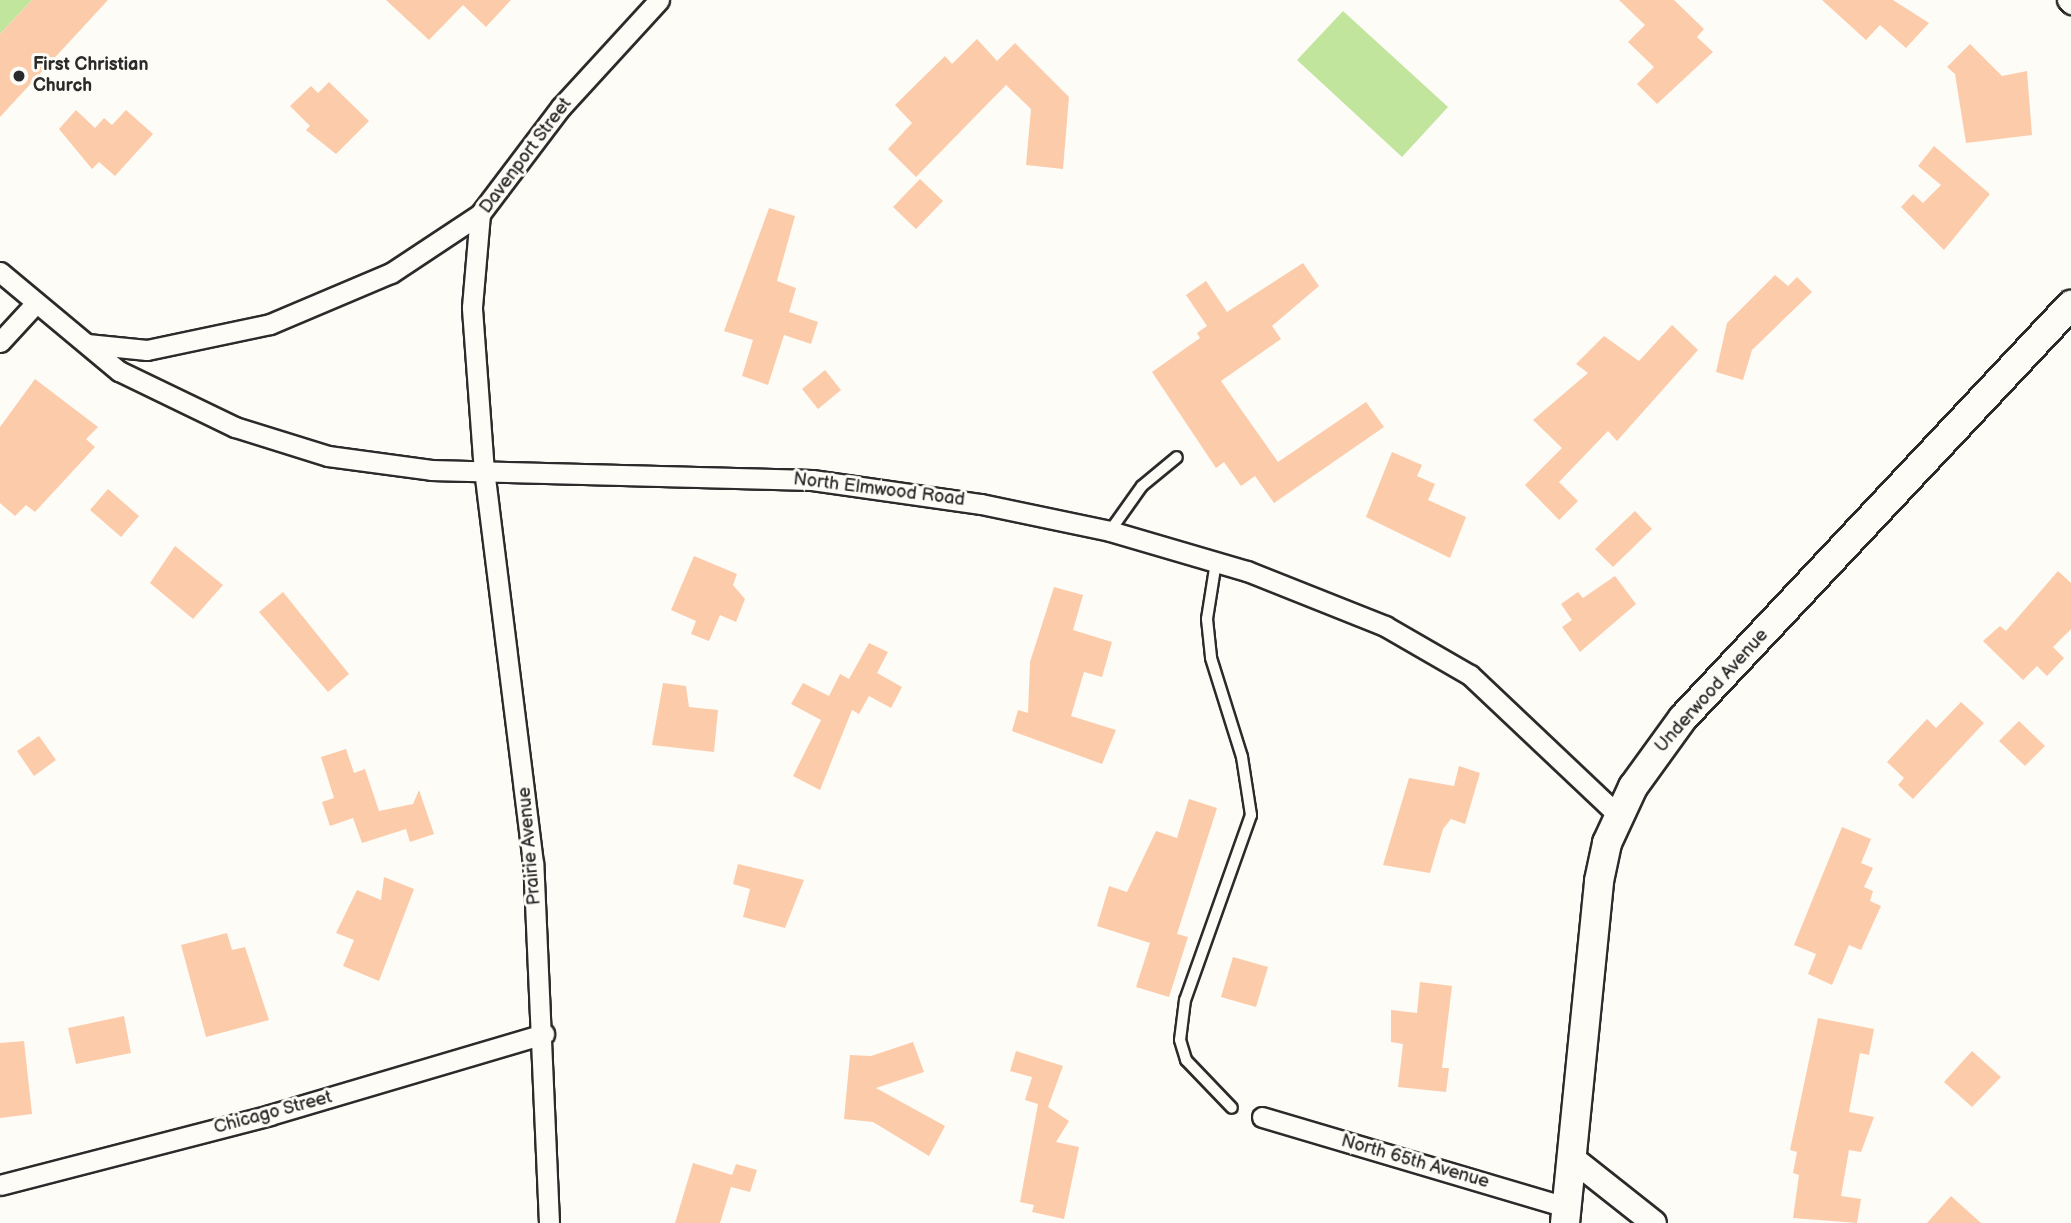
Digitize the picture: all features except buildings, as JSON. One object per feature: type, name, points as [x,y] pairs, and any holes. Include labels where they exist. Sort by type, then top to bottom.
[{"type":"main road","name":"Underwood Avenue","points":[[1567,1215],[1599,881],[1619,816],[1684,718],[2071,304]]},
{"type":"street","name":"Davenport Street","points":[[484,472],[472,307],[480,214],[561,107],[659,0]]},
{"type":"street","points":[[2067,0],[2071,4]]},
{"type":"street","points":[[79,343],[147,350],[270,324],[391,273],[480,214]]},
{"type":"street","name":"North Elmwood Road","points":[[0,272],[79,343],[202,413],[283,444],[378,466],[484,472],[812,480],[981,504],[1110,531],[1216,561],[1335,605],[1428,649],[1503,701],[1619,816]]},
{"type":"street","points":[[0,342],[35,304]]},
{"type":"street","name":"Prairie Avenue","points":[[484,472],[532,850],[544,1034],[549,1223]]},
{"type":"street","name":"Chicago Street","points":[[0,1185],[270,1115],[544,1034]]},
{"type":"street","name":"North 65th Avenue","points":[[1262,1117],[1567,1215]]},
{"type":"street","points":[[1573,1159],[1654,1223]]},
{"type":"lane","points":[[1110,531],[1135,495],[1177,457]]},
{"type":"lane","points":[[1216,561],[1208,619],[1211,658],[1242,757],[1251,815],[1185,1000],[1180,1040],[1186,1060],[1232,1108]]},
{"type":"green space","points":[[0,0],[32,0],[0,34]]},
{"type":"green space","points":[[1343,11],[1448,107],[1402,157],[1297,60]]},
{"type":"place","name":"First Christian Church","points":[[19,76]]}]
